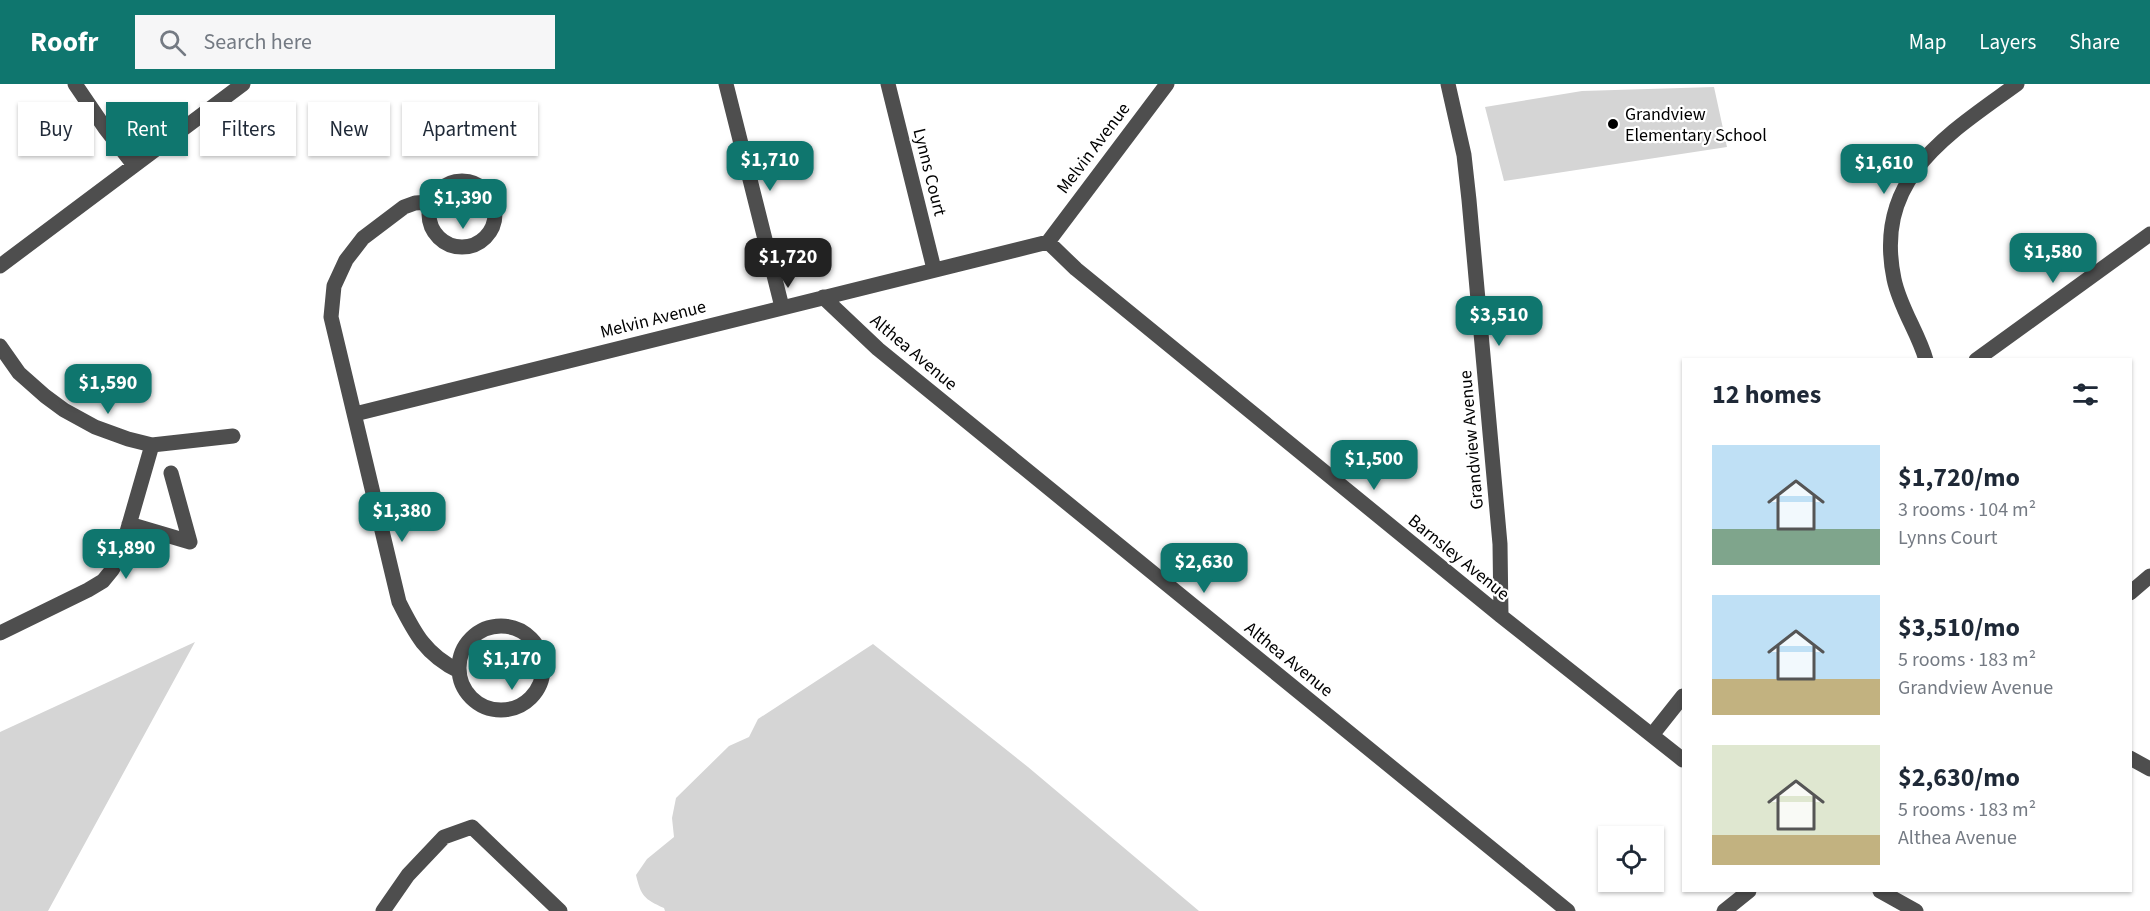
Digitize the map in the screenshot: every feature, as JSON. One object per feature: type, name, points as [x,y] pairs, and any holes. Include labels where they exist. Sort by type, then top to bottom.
[{"type":"street","points":[[75,84],[134,165]]},
{"type":"street","points":[[0,266],[243,84]]},
{"type":"street","points":[[726,84],[782,308]]},
{"type":"street","name":"Lynns Court","points":[[888,84],[934,269]]},
{"type":"street","name":"Melvin Avenue","points":[[355,414],[1048,242],[1167,84]]},
{"type":"street","points":[[1925,358],[1921,342],[1894,281],[1891,233],[1895,213],[1912,175],[1938,143],[2017,84]]},
{"type":"street","name":"Grandview Avenue","points":[[1452,85],[1464,155],[1470,212],[1500,544],[1501,616]]},
{"type":"street","points":[[452,182],[471,183],[482,188],[489,196],[494,207],[492,226],[486,236],[477,243],[466,247],[454,246],[444,242],[432,229],[429,218],[431,202],[442,188],[452,182]]},
{"type":"street","points":[[431,202],[404,207],[363,238],[346,260],[334,286],[331,317],[399,602],[412,629],[429,652],[444,664],[459,671],[465,690],[474,701],[485,708],[500,711],[515,709],[528,702],[538,690],[543,677],[542,657],[536,644],[526,633],[512,627],[497,626],[473,636],[464,648],[459,662],[459,671]]},
{"type":"street","points":[[1979,358],[2150,234]]},
{"type":"street","name":"Barnsley Avenue","points":[[1048,242],[1076,269],[1501,616],[1682,759]]},
{"type":"street","name":"Althea Avenue","points":[[822,297],[878,349],[1568,911]]},
{"type":"street","points":[[0,346],[19,373],[45,396],[64,410],[95,427],[152,445],[233,436]]},
{"type":"street","points":[[0,633],[88,590],[103,581],[112,570],[120,556],[152,445]]},
{"type":"street","points":[[129,524],[190,542],[171,472]]},
{"type":"street","points":[[2132,591],[2150,576]]},
{"type":"street","points":[[1652,735],[1682,697]]},
{"type":"street","points":[[2132,759],[2150,769]]},
{"type":"street","points":[[383,911],[408,875],[444,837],[472,827],[560,911]]},
{"type":"street","points":[[1724,911],[1748,892]]},
{"type":"street","points":[[1882,892],[1916,911]]},
{"type":"shaded area","points":[[1714,87],[1727,147],[1504,181],[1485,107],[1582,91]]},
{"type":"shaded area","points":[[195,642],[48,911],[0,911],[0,732]]},
{"type":"shaded area","points":[[873,644],[1028,767],[1199,911],[665,911],[664,908],[648,899],[640,888],[636,875],[647,859],[674,837],[672,818],[676,798],[729,746],[749,737],[758,719]]},
{"type":"place","name":"Grandview Elementary School","points":[[1613,124]]}]
